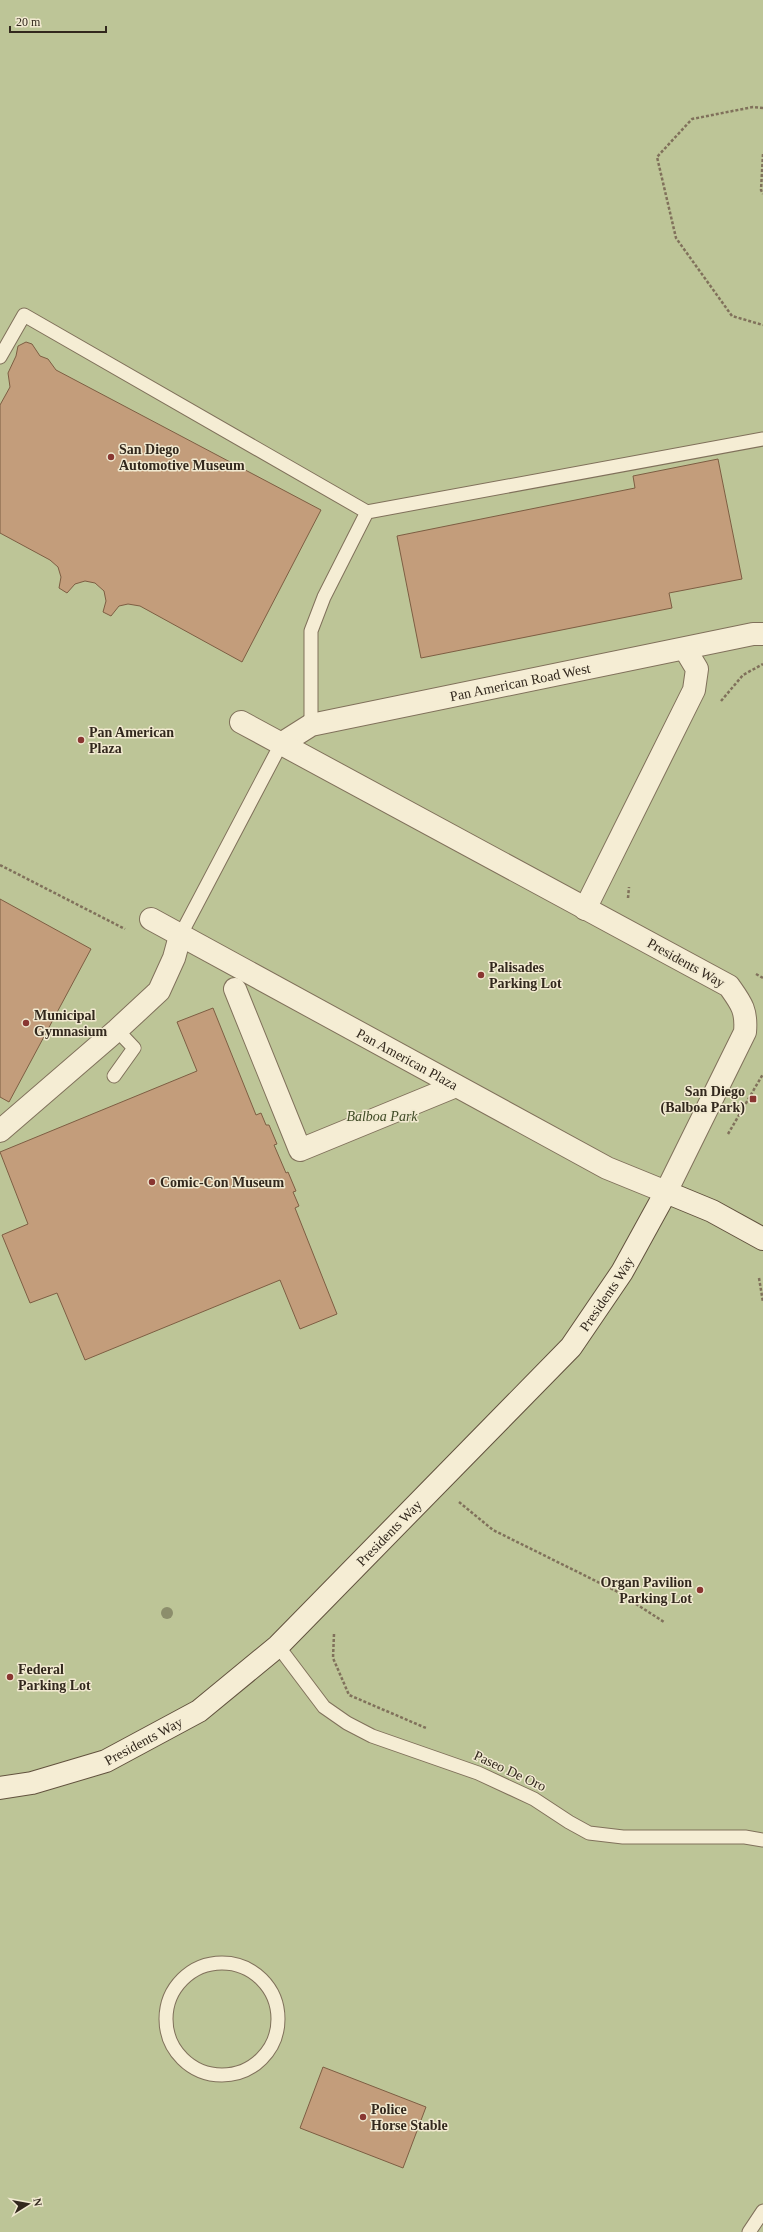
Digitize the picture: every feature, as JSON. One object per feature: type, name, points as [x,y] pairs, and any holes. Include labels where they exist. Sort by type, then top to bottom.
[{"type":"street","name":"Pan American Road West","points":[[282,744],[311,725],[753,634],[763,634]]},
{"type":"street","points":[[241,722],[585,909],[694,690],[697,668],[684,649]]},
{"type":"street","name":"Presidents Way","points":[[0,1788],[32,1783],[106,1761],[199,1711],[278,1646],[571,1347],[622,1272],[666,1192],[745,1032],[746,1018],[742,1005],[729,986],[585,909]]},
{"type":"street","name":"Pan American Plaza","points":[[151,919],[607,1168],[712,1211],[763,1239]]},
{"type":"street","points":[[0,1131],[10,1112],[118,1030],[159,991],[174,958],[180,936]]},
{"type":"street","points":[[234,989],[300,1150],[456,1086]]},
{"type":"street","points":[[742,1005],[763,1012]]},
{"type":"lane","points":[[0,357],[24,315],[367,512],[763,440]]},
{"type":"lane","points":[[311,725],[311,631],[324,597],[367,512]]},
{"type":"lane","points":[[180,936],[282,744]]},
{"type":"lane","points":[[114,1076],[134,1048],[118,1030]]},
{"type":"lane","name":"Paseo De Oro","points":[[278,1646],[324,1707],[347,1724],[372,1736],[478,1773],[534,1799],[589,1833],[623,1837],[745,1837],[763,1840]]},
{"type":"lane","points":[[215,1962],[235,1963],[255,1972],[271,1989],[279,2011],[276,2040],[262,2060],[250,2069],[227,2076],[212,2075],[188,2065],[171,2043],[165,2018],[168,2003],[177,1985],[188,1973],[200,1966],[215,1962]]},
{"type":"lane","points":[[749,2232],[763,2211]]},
{"type":"path","points":[[763,108],[753,107],[692,119],[658,157],[676,238],[732,316],[763,325]]},
{"type":"path","points":[[763,154],[763,194]]},
{"type":"path","points":[[0,865],[126,930]]},
{"type":"path","points":[[727,1136],[763,1074]]},
{"type":"path","points":[[759,1278],[763,1302]]},
{"type":"path","points":[[459,1502],[494,1530],[616,1591],[664,1622]]},
{"type":"path","points":[[334,1634],[332,1658],[349,1695],[433,1731]]},
{"type":"green space","name":"Balboa Park","points":[[0,0],[763,0],[763,2232],[0,2232]]},
{"type":"building","name":"San Diego Automotive Museum","points":[[26,342],[32,344],[40,356],[48,359],[56,370],[321,510],[242,662],[140,606],[128,604],[119,606],[111,616],[103,612],[106,601],[104,591],[95,583],[85,581],[75,584],[67,593],[59,588],[61,577],[58,567],[50,560],[0,533],[0,405],[10,387],[8,373],[16,356],[18,346]]},
{"type":"building","points":[[718,459],[742,579],[669,593],[672,608],[421,658],[397,536],[635,488],[633,476]]},
{"type":"building","name":"Municipal Gymnasium","points":[[0,899],[91,949],[9,1102],[0,1097]]},
{"type":"building","name":"Comic-Con Museum","points":[[213,1008],[256,1115],[261,1113],[266,1125],[269,1125],[277,1144],[274,1145],[286,1173],[288,1172],[296,1191],[293,1192],[299,1206],[295,1208],[337,1314],[300,1329],[280,1280],[85,1360],[57,1293],[30,1303],[2,1235],[28,1224],[0,1152],[197,1071],[177,1022]]},
{"type":"building","name":"Police Horse Stable","points":[[323,2067],[426,2107],[403,2168],[300,2128]]},
{"type":"place","name":"San Diego Automotive Museum","points":[[111,457]]},
{"type":"place","name":"Pan American Plaza","points":[[81,740]]},
{"type":"place","name":"Palisades Parking Lot","points":[[481,975]]},
{"type":"place","name":"Municipal Gymnasium","points":[[26,1023]]},
{"type":"place","name":"San Diego (Balboa Park)","points":[[753,1099]]},
{"type":"place","name":"Comic-Con Museum","points":[[152,1182]]},
{"type":"place","name":"Organ Pavilion Parking Lot","points":[[700,1590]]},
{"type":"place","name":"Federal Parking Lot","points":[[10,1677]]},
{"type":"place","name":"Police Horse Stable","points":[[363,2117]]}]
